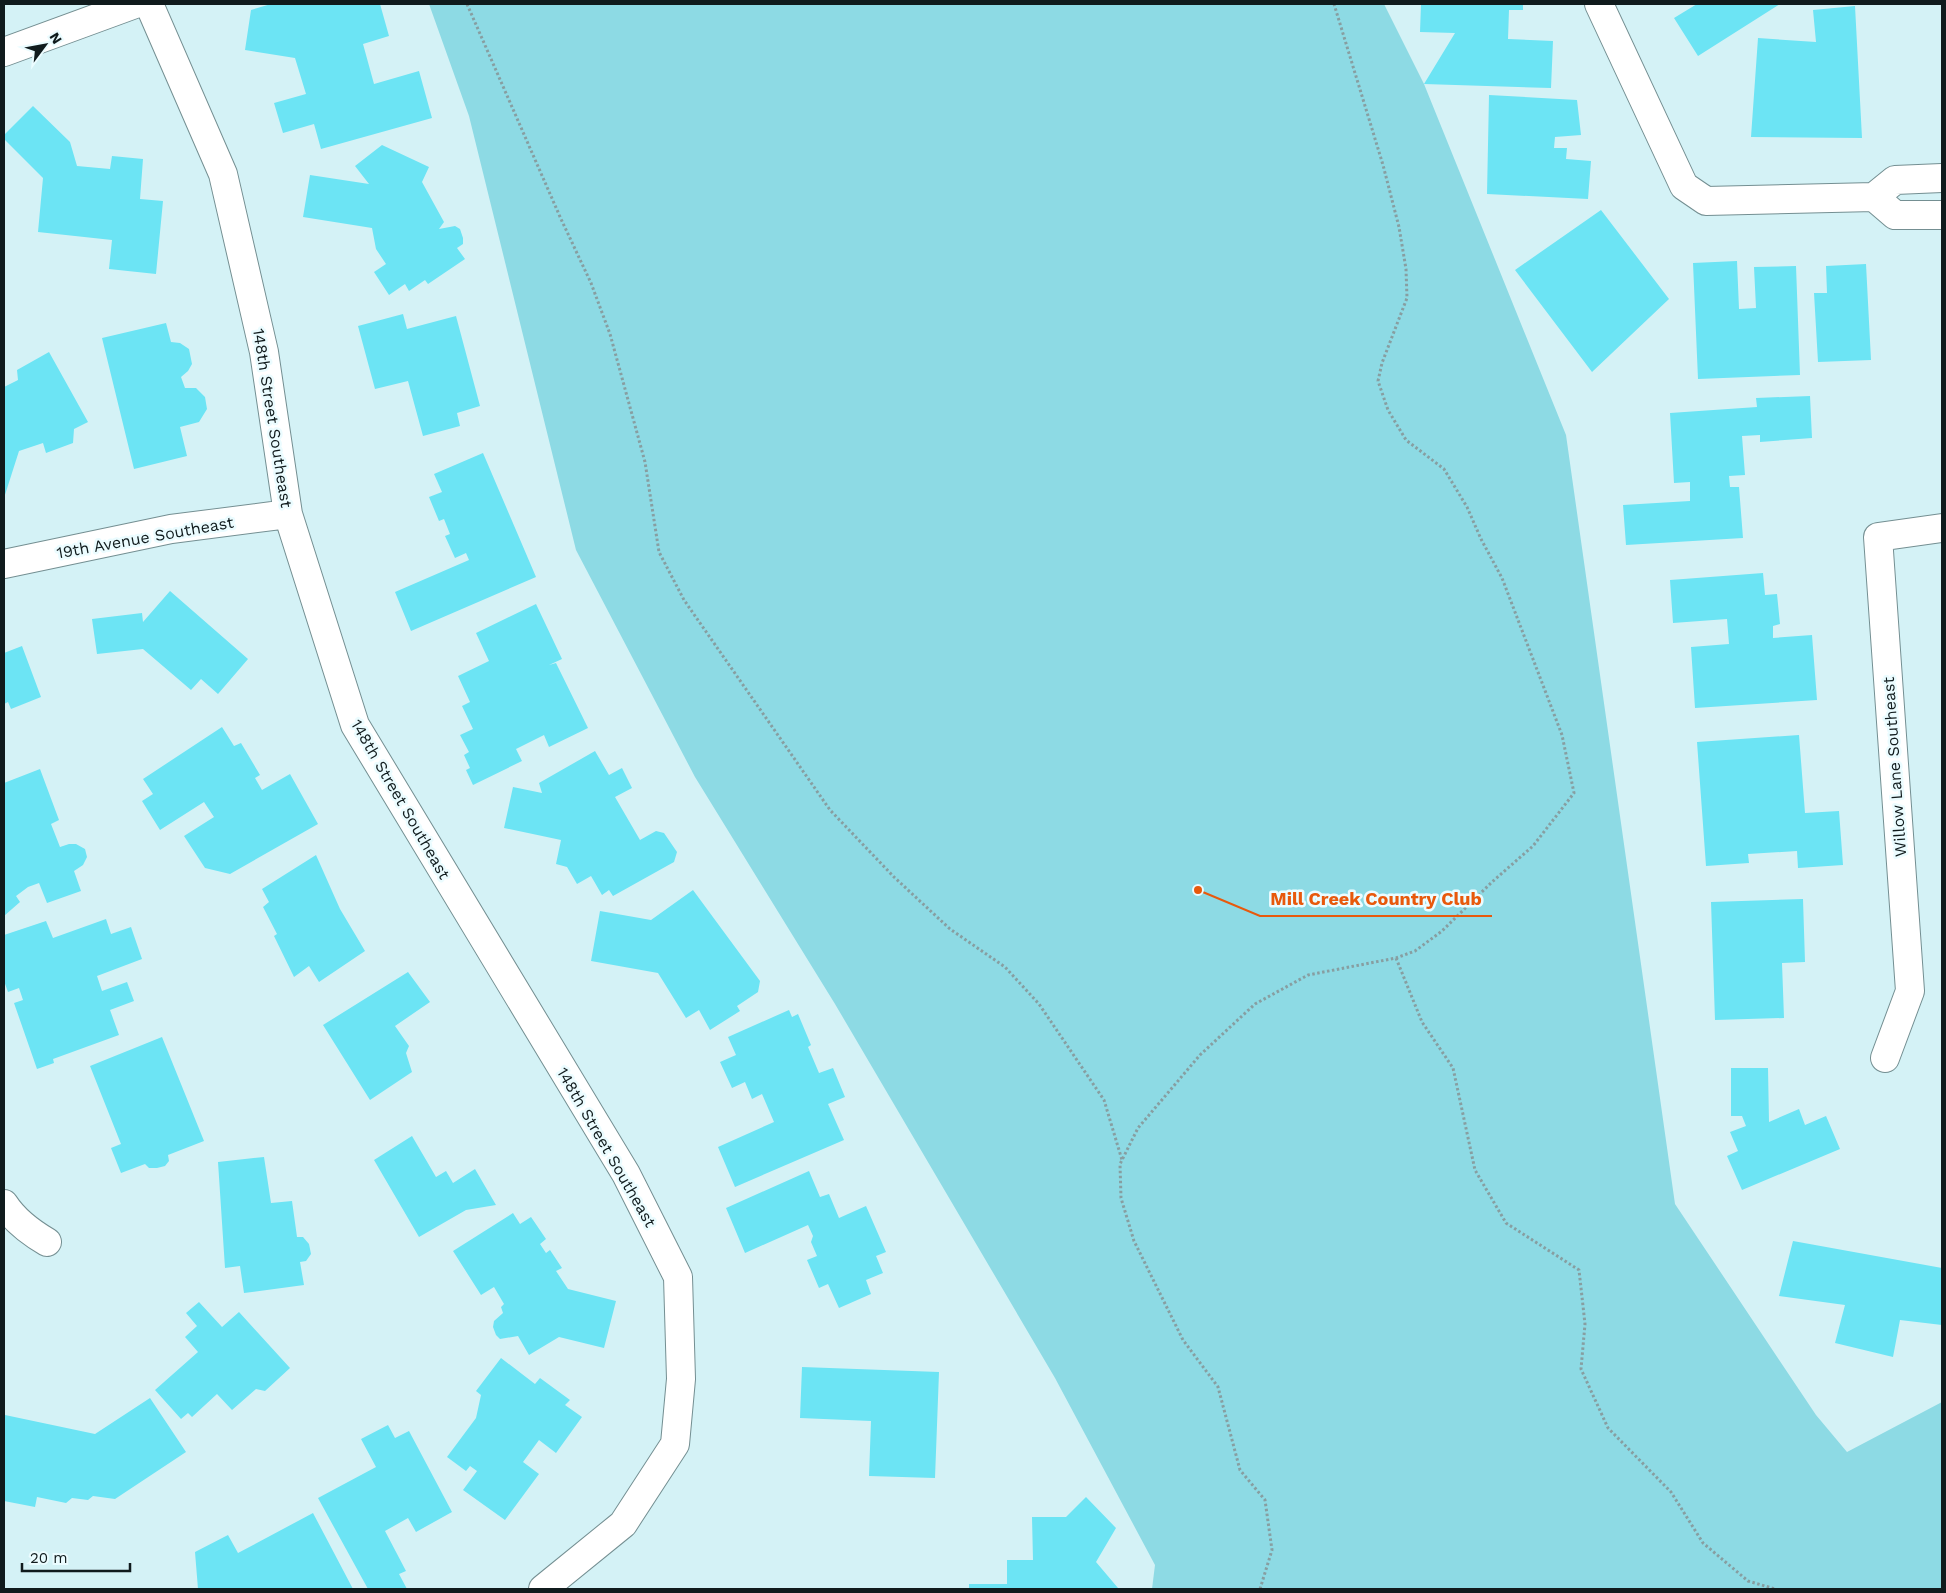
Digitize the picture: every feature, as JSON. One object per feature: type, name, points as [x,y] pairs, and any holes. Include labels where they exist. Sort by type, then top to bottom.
[{"type":"street","points":[[4,52],[135,4]]},
{"type":"street","name":"148th Street Southeast","points":[[149,4],[223,174],[264,352],[288,514],[354,725],[626,1174],[678,1278],[681,1380],[675,1444],[622,1524],[543,1589]]},
{"type":"street","points":[[1599,4],[1684,186],[1706,201],[1874,197],[1895,180],[1942,178]]},
{"type":"street","points":[[1874,197],[1896,215],[1942,215]]},
{"type":"street","name":"19th Avenue Southeast","points":[[4,564],[171,529],[288,514]]},
{"type":"street","name":"Willow Lane Southeast","points":[[1885,1058],[1910,991],[1878,537],[1942,528]]},
{"type":"street","points":[[4,1204],[16,1220],[30,1232],[48,1242]]},
{"type":"path","points":[[467,4],[591,283],[610,334],[645,462],[659,552],[684,600],[830,810],[894,876],[950,929],[1005,967],[1040,1004],[1104,1100],[1122,1161]]},
{"type":"path","points":[[1260,1589],[1272,1550],[1265,1500],[1240,1470],[1218,1387],[1184,1340],[1134,1241],[1122,1198],[1120,1164],[1138,1128],[1200,1056],[1255,1004],[1308,975],[1396,958],[1415,951],[1442,931],[1492,882],[1533,846],[1574,793],[1562,735],[1502,578],[1480,539],[1467,507],[1444,469],[1406,440],[1388,410],[1378,381],[1382,363],[1407,298],[1406,269],[1399,227],[1383,165],[1334,4]]},
{"type":"path","points":[[1396,958],[1422,1022],[1453,1068],[1475,1170],[1506,1223],[1579,1270],[1585,1324],[1581,1369],[1608,1428],[1671,1492],[1703,1544],[1748,1581],[1775,1589]]},
{"type":"shaded area","points":[[429,4],[1384,4],[1424,84],[1566,435],[1675,1204],[1816,1415],[1847,1452],[1942,1402],[1942,1589],[1152,1589],[1155,1565],[1055,1378],[835,1004],[695,777],[576,550],[469,116]]},
{"type":"building","points":[[271,4],[380,4],[389,36],[363,44],[374,84],[419,71],[432,118],[321,149],[314,124],[283,133],[274,103],[306,94],[295,58],[245,50],[251,10]]},
{"type":"building","points":[[1421,4],[1523,4],[1523,10],[1509,10],[1508,39],[1553,41],[1551,88],[1424,84],[1455,33],[1420,32]]},
{"type":"building","points":[[1697,4],[1780,4],[1698,56],[1674,18]]},
{"type":"building","points":[[1855,6],[1862,138],[1751,137],[1758,38],[1816,42],[1813,10]]},
{"type":"building","points":[[1489,95],[1577,100],[1581,135],[1555,137],[1554,148],[1567,148],[1566,159],[1591,161],[1588,199],[1487,194]]},
{"type":"building","points":[[33,106],[70,142],[77,166],[110,169],[112,156],[143,159],[140,199],[163,201],[156,274],[109,269],[112,240],[38,232],[43,178],[4,139],[4,135]]},
{"type":"building","points":[[382,145],[429,167],[422,182],[444,222],[439,229],[455,226],[460,229],[463,244],[457,248],[465,259],[428,284],[425,280],[409,291],[405,284],[389,295],[374,272],[386,264],[376,249],[372,228],[303,217],[310,175],[369,184],[355,166]]},
{"type":"building","points":[[1601,210],[1669,299],[1592,372],[1515,270]]},
{"type":"building","points":[[1737,261],[1739,309],[1756,308],[1754,267],[1796,266],[1800,375],[1698,379],[1693,263]]},
{"type":"building","points":[[1866,264],[1871,360],[1818,362],[1814,293],[1827,293],[1826,266]]},
{"type":"building","points":[[403,314],[407,329],[456,316],[480,406],[457,413],[460,426],[423,436],[408,381],[375,389],[358,326]]},
{"type":"building","points":[[166,323],[171,342],[180,343],[189,349],[192,364],[181,377],[185,388],[196,388],[205,397],[207,409],[199,422],[180,427],[187,456],[134,469],[102,338]]},
{"type":"building","points":[[49,352],[88,422],[74,429],[73,443],[46,453],[43,443],[19,451],[4,498],[4,387],[18,380],[17,370]]},
{"type":"building","points":[[1810,396],[1812,438],[1760,442],[1760,435],[1742,436],[1745,475],[1729,476],[1730,487],[1739,487],[1743,538],[1626,545],[1623,505],[1690,501],[1690,482],[1674,483],[1670,413],[1757,407],[1756,398]]},
{"type":"building","points":[[483,453],[536,577],[411,631],[395,592],[469,560],[466,553],[455,558],[445,536],[450,534],[444,519],[439,521],[429,497],[442,492],[434,474]]},
{"type":"building","points":[[1763,573],[1765,595],[1777,594],[1780,624],[1773,626],[1773,638],[1812,635],[1817,700],[1695,708],[1691,647],[1729,644],[1727,619],[1673,623],[1670,580]]},
{"type":"building","points":[[170,591],[248,659],[218,694],[201,679],[191,690],[143,649],[97,654],[92,619],[142,613],[143,622]]},
{"type":"building","points":[[536,604],[562,659],[549,665],[556,663],[588,728],[549,747],[544,735],[516,749],[522,761],[473,785],[466,770],[470,768],[464,755],[469,752],[460,735],[473,729],[462,706],[470,702],[458,676],[489,661],[476,633]]},
{"type":"building","points":[[22,646],[41,697],[11,709],[8,702],[4,704],[4,653]]},
{"type":"building","points":[[222,727],[234,746],[241,743],[260,775],[255,778],[262,790],[290,774],[318,824],[230,874],[205,868],[184,836],[214,817],[204,802],[160,830],[142,801],[153,794],[143,779]]},
{"type":"building","points":[[1799,735],[1805,813],[1839,811],[1843,865],[1798,868],[1797,851],[1748,854],[1749,863],[1706,866],[1697,742]]},
{"type":"building","points":[[595,751],[609,775],[622,768],[632,788],[615,797],[640,840],[656,831],[664,833],[677,852],[674,862],[613,896],[609,890],[602,895],[591,876],[577,884],[567,867],[556,864],[561,840],[504,828],[513,787],[542,793],[539,783]]},
{"type":"building","points":[[40,769],[59,820],[51,824],[60,847],[76,844],[85,849],[87,857],[83,865],[74,871],[81,891],[47,903],[39,883],[28,887],[16,896],[20,902],[4,916],[4,783]]},
{"type":"building","points":[[316,855],[340,909],[365,951],[319,982],[309,966],[294,977],[274,936],[277,934],[263,907],[269,902],[262,889]]},
{"type":"building","points":[[693,890],[760,981],[758,992],[737,1006],[740,1011],[710,1030],[699,1010],[686,1018],[658,973],[591,961],[600,911],[651,920]]},
{"type":"building","points":[[1803,899],[1805,962],[1782,963],[1784,1018],[1715,1020],[1711,902]]},
{"type":"building","points":[[106,919],[111,934],[131,927],[142,959],[97,976],[102,991],[127,982],[134,1001],[110,1010],[119,1035],[53,1059],[54,1063],[37,1069],[14,1003],[23,1000],[19,988],[8,992],[4,981],[4,935],[46,921],[53,938]]},
{"type":"building","points":[[408,972],[430,1002],[395,1026],[409,1046],[406,1053],[412,1072],[370,1100],[323,1025]]},
{"type":"building","points":[[789,1010],[792,1017],[798,1014],[811,1045],[808,1047],[819,1073],[833,1068],[845,1097],[828,1104],[844,1140],[735,1187],[718,1147],[774,1122],[762,1094],[752,1099],[745,1082],[732,1088],[720,1062],[736,1055],[728,1037]]},
{"type":"building","points":[[162,1037],[204,1141],[168,1155],[169,1161],[165,1166],[149,1168],[145,1164],[121,1173],[111,1148],[121,1144],[90,1066]]},
{"type":"building","points":[[1731,1068],[1768,1068],[1769,1122],[1799,1109],[1805,1125],[1826,1116],[1840,1149],[1742,1190],[1727,1156],[1738,1151],[1730,1132],[1746,1126],[1742,1116],[1731,1116]]},
{"type":"building","points":[[412,1136],[436,1177],[446,1171],[453,1183],[475,1169],[496,1205],[466,1210],[419,1237],[374,1160]]},
{"type":"building","points":[[264,1157],[271,1203],[292,1201],[297,1237],[303,1237],[309,1244],[311,1254],[306,1261],[300,1262],[304,1285],[244,1293],[240,1266],[225,1268],[218,1162]]},
{"type":"building","points":[[809,1171],[820,1197],[829,1194],[839,1218],[866,1206],[886,1252],[876,1256],[883,1273],[866,1280],[871,1294],[839,1308],[828,1284],[819,1288],[807,1260],[817,1256],[811,1242],[813,1236],[808,1225],[745,1253],[726,1208]]},
{"type":"building","points":[[513,1213],[520,1224],[531,1217],[546,1239],[540,1244],[546,1253],[550,1250],[562,1268],[556,1271],[568,1289],[616,1301],[604,1348],[559,1337],[529,1355],[518,1336],[500,1339],[496,1335],[493,1327],[494,1321],[503,1313],[501,1307],[504,1304],[494,1287],[481,1295],[453,1251]]},
{"type":"building","points":[[1793,1241],[1942,1268],[1942,1325],[1900,1320],[1893,1357],[1835,1343],[1845,1305],[1779,1296]]},
{"type":"building","points":[[199,1302],[222,1327],[239,1312],[290,1368],[265,1391],[256,1389],[232,1410],[217,1394],[192,1417],[188,1413],[181,1419],[155,1390],[198,1352],[185,1337],[197,1326],[186,1313]]},
{"type":"building","points":[[501,1358],[535,1384],[540,1378],[570,1400],[565,1405],[582,1417],[556,1453],[539,1440],[523,1462],[539,1474],[505,1520],[463,1490],[477,1471],[470,1466],[466,1471],[447,1457],[476,1418],[481,1395],[476,1391]]},
{"type":"building","points":[[802,1367],[939,1372],[935,1478],[869,1476],[871,1421],[800,1418]]},
{"type":"building","points":[[150,1398],[186,1452],[115,1499],[93,1496],[88,1500],[72,1498],[66,1503],[37,1497],[35,1507],[4,1501],[5,1415],[95,1434]]},
{"type":"building","points":[[388,1425],[395,1438],[409,1431],[452,1512],[416,1532],[408,1518],[385,1531],[406,1571],[399,1574],[407,1589],[368,1589],[318,1498],[376,1467],[361,1439]]},
{"type":"building","points":[[1086,1497],[1116,1528],[1096,1562],[1118,1588],[969,1589],[969,1584],[1007,1584],[1007,1560],[1033,1560],[1032,1517],[1066,1517]]},
{"type":"building","points":[[313,1513],[353,1589],[198,1589],[195,1552],[228,1535],[238,1553]]},
{"type":"place","name":"Mill Creek Country Club","points":[[1198,890]]}]
